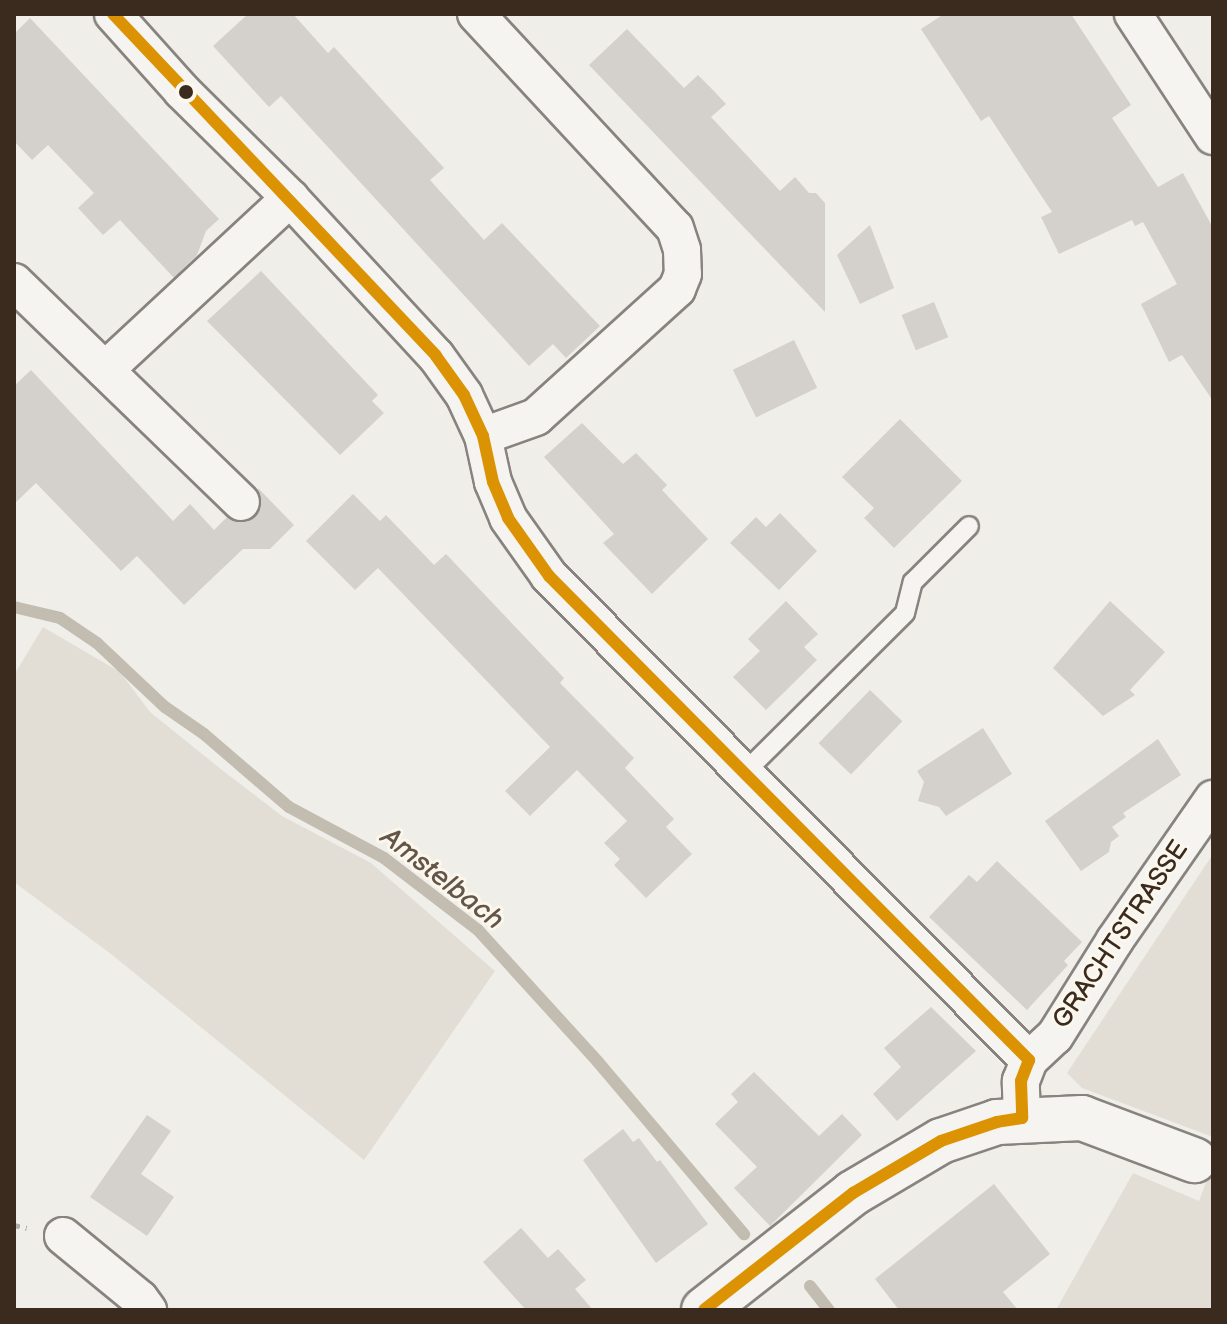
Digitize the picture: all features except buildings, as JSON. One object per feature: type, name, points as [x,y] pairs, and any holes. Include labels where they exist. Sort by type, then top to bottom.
[{"type":"street","points":[[113,14],[182,91],[290,198],[436,356],[464,395],[483,436],[493,482],[508,518],[527,549],[743,774],[1029,1060],[1021,1081],[1022,1118]]},
{"type":"street","points":[[476,14],[675,228],[682,250],[683,274],[677,289],[536,417],[483,436]]},
{"type":"street","points":[[1133,14],[1213,136]]},
{"type":"street","points":[[105,370],[290,198]]},
{"type":"street","points":[[14,282],[241,502]]},
{"type":"street","name":"GRACHTSTRASSE","points":[[1029,1060],[1055,1036],[1115,940],[1213,799]]},
{"type":"street","points":[[704,1310],[853,1193],[941,1141],[997,1122],[1022,1118],[1082,1118],[1194,1160]]},
{"type":"street","points":[[63,1236],[140,1299],[148,1310]]},
{"type":"lane","points":[[743,774],[905,613],[913,582],[969,526]]},
{"type":"shaded area","points":[[43,627],[120,672],[150,712],[282,816],[371,863],[495,971],[364,1160],[111,954],[14,882],[14,675]]},
{"type":"shaded area","points":[[1213,854],[1213,1137],[1082,1088],[1067,1073]]},
{"type":"shaded area","points":[[1213,1163],[1213,1310],[1056,1310],[1133,1173],[1199,1201]]},
{"type":"waterway","name":"Amstelbach","points":[[14,607],[60,618],[97,643],[165,707],[204,734],[289,807],[384,858],[478,930],[598,1062],[744,1234]]},
{"type":"waterway","name":"Amstelbach","points":[[810,1286],[829,1310]]},
{"type":"transit line","points":[[113,14],[436,356],[464,395],[483,436],[493,482],[508,518],[549,576],[1029,1060],[1021,1081],[1022,1118],[997,1122],[941,1141],[853,1193],[704,1310]]}]
